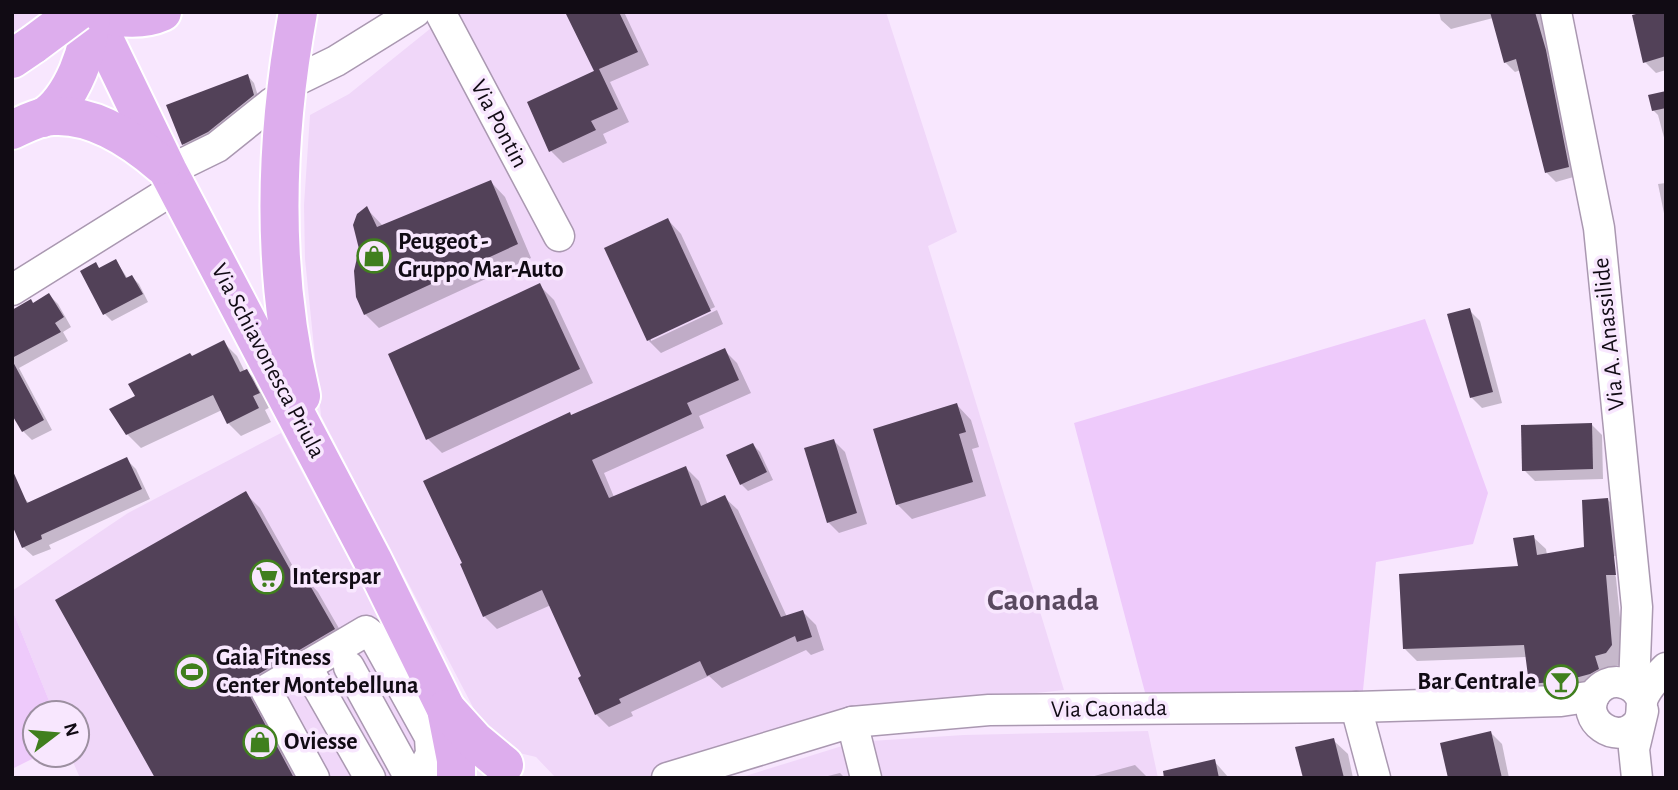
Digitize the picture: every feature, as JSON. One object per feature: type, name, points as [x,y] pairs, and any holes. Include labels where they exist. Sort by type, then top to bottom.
[{"type":"main road","name":"Via Schiavonesca Priula","points":[[68,12],[88,19],[318,455],[446,709],[475,741],[519,771]]},
{"type":"main road","points":[[23,52],[88,19],[153,16],[162,12]]},
{"type":"main road","points":[[298,12],[281,144],[280,225],[284,285],[295,367],[318,455]]},
{"type":"main road","points":[[27,124],[54,110],[61,102],[74,78],[88,19]]},
{"type":"main road","points":[[27,124],[55,116],[71,117],[113,130],[139,146],[172,179]]},
{"type":"main road","name":"Via Schiavonesca Priula","points":[[446,709],[456,760],[456,778]]},
{"type":"main road","points":[[464,778],[489,766],[519,771]]},
{"type":"street","points":[[12,289],[217,147],[297,80],[336,61],[415,12]]},
{"type":"street","name":"Via Pontin","points":[[440,12],[559,236]]},
{"type":"street","name":"Via A. Anassilide","points":[[1556,12],[1599,228],[1637,607],[1638,689]]},
{"type":"street","points":[[313,778],[266,690],[366,631],[375,638],[430,737],[431,754],[419,778]]},
{"type":"street","points":[[306,666],[370,778]]},
{"type":"street","points":[[349,667],[410,778]]},
{"type":"street","name":"Via Caonada","points":[[667,778],[747,766],[852,722],[989,710],[1356,707],[1560,701],[1627,731],[1637,723],[1638,689],[1664,670]]},
{"type":"street","points":[[1613,727],[1621,675],[1638,689]]},
{"type":"street","points":[[1356,707],[1375,778]]},
{"type":"street","points":[[852,722],[866,778]]},
{"type":"shaded area","points":[[12,12],[42,12],[12,34]]},
{"type":"shaded area","points":[[451,12],[886,12],[957,232],[928,246],[1064,690],[908,707],[716,752],[652,778],[556,778],[536,757],[515,752],[487,734],[321,416],[305,259],[304,205],[310,115],[349,94]]},
{"type":"shaded area","points":[[1425,319],[1488,493],[1473,544],[1376,562],[1362,700],[1147,700],[1074,423]]},
{"type":"shaded area","points":[[281,433],[380,618],[444,746],[427,778],[80,778],[76,769],[91,769],[91,699],[48,699],[12,609],[12,591],[128,513]]},
{"type":"shaded area","points":[[12,609],[48,699],[21,699],[21,764],[12,769]]},
{"type":"shaded area","points":[[1148,731],[1158,778],[739,778],[855,742],[964,735]]},
{"type":"building","points":[[565,12],[619,12],[638,52],[599,69],[618,109],[591,121],[596,130],[549,152],[527,102],[594,71]]},
{"type":"building","points":[[1490,12],[1535,12],[1546,50],[1569,167],[1545,173],[1516,59],[1504,63]]},
{"type":"building","points":[[1666,12],[1666,56],[1643,63],[1632,15]]},
{"type":"building","points":[[248,74],[254,95],[208,132],[182,145],[166,105]]},
{"type":"building","points":[[1666,91],[1666,108],[1652,111],[1648,95]]},
{"type":"building","points":[[491,180],[518,244],[364,315],[356,297],[354,271],[359,249],[353,225],[357,214],[367,206],[377,227]]},
{"type":"building","points":[[668,218],[711,311],[647,341],[604,248]]},
{"type":"building","points":[[116,259],[126,278],[132,275],[143,294],[103,315],[80,271],[96,262],[99,268]]},
{"type":"building","points":[[540,283],[580,369],[426,440],[388,354]]},
{"type":"building","points":[[49,293],[64,317],[55,323],[61,332],[12,358],[12,310],[31,299],[33,303]]},
{"type":"building","points":[[1470,308],[1493,392],[1470,398],[1447,314]]},
{"type":"building","points":[[224,340],[240,372],[247,369],[260,393],[253,396],[259,408],[227,424],[213,395],[126,435],[109,409],[135,396],[128,384],[190,353],[192,356]]},
{"type":"building","points":[[725,348],[739,380],[687,403],[692,414],[592,460],[609,498],[686,466],[701,506],[725,495],[781,617],[803,610],[812,637],[797,642],[795,636],[707,676],[700,661],[619,699],[621,703],[595,715],[578,678],[581,676],[542,590],[483,617],[460,564],[462,563],[423,481],[570,412],[571,415]]},
{"type":"building","points":[[12,360],[44,420],[22,432],[12,415]]},
{"type":"building","points":[[957,403],[966,432],[959,434],[973,482],[896,505],[873,429]]},
{"type":"building","points":[[1592,423],[1593,469],[1522,471],[1521,425]]},
{"type":"building","points":[[834,439],[857,513],[827,523],[804,448]]},
{"type":"building","points":[[753,443],[767,472],[740,485],[726,455]]},
{"type":"building","points":[[127,457],[142,489],[41,535],[42,539],[22,548],[12,525],[12,469],[27,503]]},
{"type":"building","points":[[246,491],[296,580],[304,575],[335,629],[245,682],[294,778],[155,778],[55,600]]},
{"type":"building","points":[[1608,498],[1616,575],[1606,575],[1612,645],[1606,653],[1595,656],[1599,669],[1564,681],[1529,684],[1524,645],[1403,649],[1399,574],[1518,566],[1513,538],[1534,535],[1537,555],[1584,547],[1582,500]]},
{"type":"building","points":[[1491,731],[1502,778],[1448,778],[1440,743]]},
{"type":"building","points":[[1334,738],[1344,778],[1303,778],[1295,747]]},
{"type":"building","points":[[1215,759],[1219,778],[1164,778],[1163,771]]},
{"type":"place","name":"Peugeot - Gruppo Mar-Auto","points":[[374,256]]},
{"type":"place","name":"Interspar","points":[[267,577]]},
{"type":"place","name":"Gaia Fitness Center Montebelluna","points":[[192,672]]},
{"type":"place","name":"Bar Centrale","points":[[1561,682]]},
{"type":"place","name":"Oviesse","points":[[260,742]]},
{"type":"district","name":"Caonada","points":[[1043,600]]}]
